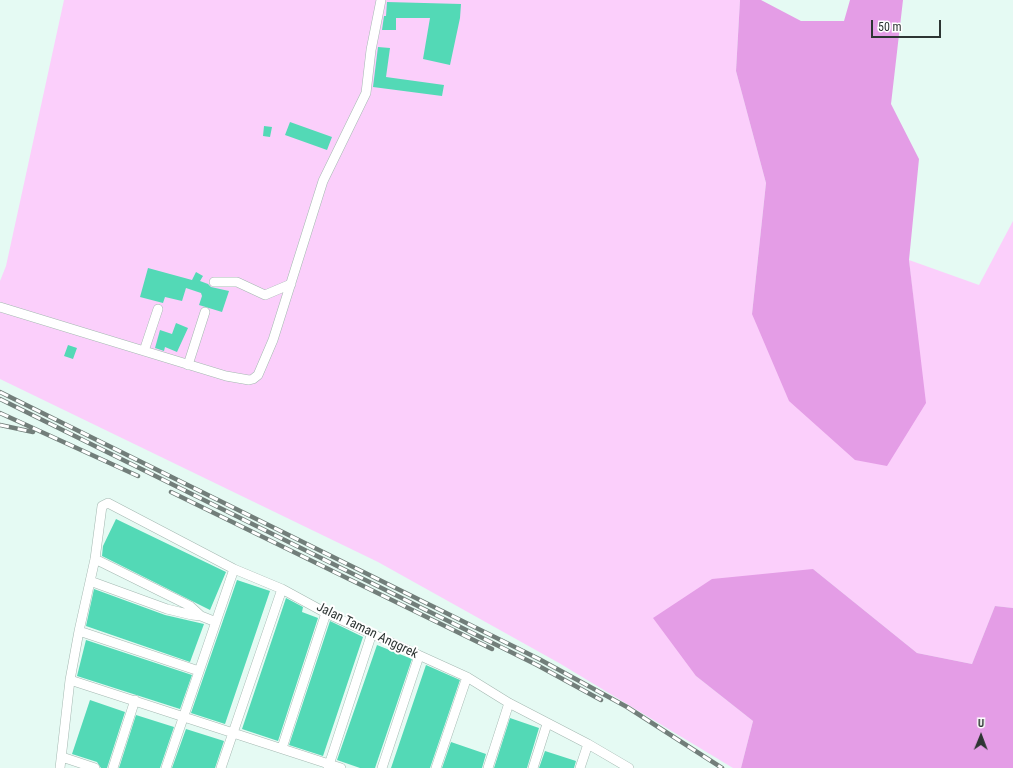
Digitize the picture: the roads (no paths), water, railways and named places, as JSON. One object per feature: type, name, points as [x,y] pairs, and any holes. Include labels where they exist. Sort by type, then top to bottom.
[{"type":"street","points":[[0,307],[188,365],[242,379],[253,379],[258,375],[273,340],[323,181],[366,93],[371,50],[381,0]]},
{"type":"street","points":[[214,282],[237,282],[265,295],[291,284]]},
{"type":"street","points":[[144,351],[158,309]]},
{"type":"street","points":[[188,365],[205,312]]},
{"type":"street","name":"Jalan Taman Anggrek","points":[[95,559],[102,506],[105,503],[111,503],[234,569],[282,589],[326,613],[467,677],[509,703],[588,744],[628,768]]},
{"type":"street","points":[[60,768],[70,680],[95,559],[190,606],[201,616]]},
{"type":"street","points":[[166,768],[234,569]]},
{"type":"street","points":[[90,581],[175,611],[201,616],[216,622]]},
{"type":"street","points":[[221,768],[282,589]]},
{"type":"street","points":[[282,748],[326,613]]},
{"type":"street","points":[[79,631],[199,671]]},
{"type":"street","points":[[329,766],[372,633]]},
{"type":"street","points":[[382,768],[419,656]]},
{"type":"street","points":[[436,768],[467,677]]},
{"type":"street","points":[[70,680],[282,748],[329,766],[341,768]]},
{"type":"street","points":[[113,768],[135,700]]},
{"type":"street","points":[[488,768],[509,703]]},
{"type":"street","points":[[533,768],[547,724]]},
{"type":"street","points":[[580,768],[588,744]]},
{"type":"street","points":[[62,757],[95,768]]},
{"type":"railway","points":[[0,392],[539,659],[627,707],[722,768]]},
{"type":"railway","points":[[0,399],[537,665],[601,700]]},
{"type":"railway","points":[[0,413],[138,476]]},
{"type":"railway","points":[[0,425],[33,432]]},
{"type":"railway","points":[[171,492],[492,649]]}]
